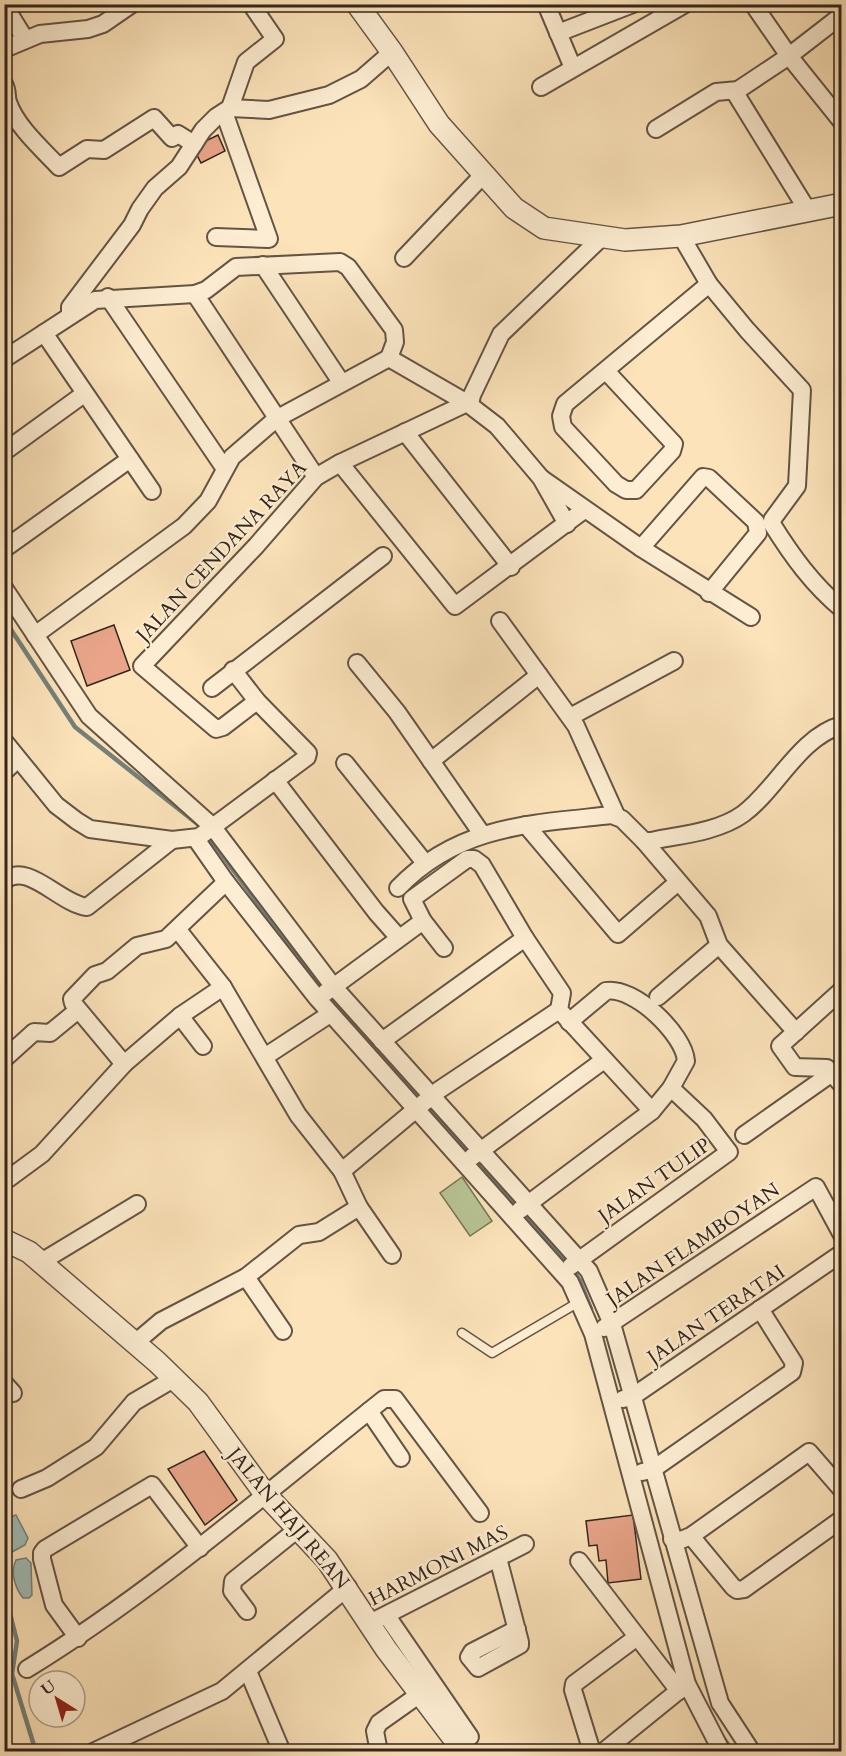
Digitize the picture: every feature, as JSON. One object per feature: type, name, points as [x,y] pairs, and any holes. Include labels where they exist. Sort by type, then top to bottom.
[{"type":"street","points":[[4,50],[40,34],[88,29],[103,24],[132,4]]},
{"type":"street","points":[[69,315],[70,307],[132,225],[155,188],[179,167],[203,130],[227,110],[246,62],[275,39],[251,4]]},
{"type":"street","points":[[357,4],[392,52],[439,124],[514,208],[544,228],[625,240],[681,236],[842,204]]},
{"type":"street","points":[[546,4],[573,68]]},
{"type":"street","points":[[558,33],[633,4]]},
{"type":"street","points":[[541,87],[666,10],[685,4]]},
{"type":"street","points":[[753,4],[789,56],[842,122]]},
{"type":"street","points":[[4,5],[25,39]]},
{"type":"street","points":[[656,129],[716,92],[734,91],[789,56],[842,15]]},
{"type":"street","points":[[227,110],[269,110],[329,95],[361,79],[392,52]]},
{"type":"street","points":[[734,91],[808,211]]},
{"type":"street","points":[[5,93],[18,119],[58,166],[87,149],[104,150],[154,118],[172,138],[178,134],[194,144]]},
{"type":"street","points":[[216,237],[269,239],[227,110]]},
{"type":"street","points":[[404,258],[484,174]]},
{"type":"street","points":[[681,236],[710,284],[747,330],[802,390],[797,486],[772,520],[772,524],[793,558],[825,595],[842,609]]},
{"type":"street","points":[[469,404],[501,334],[601,238]]},
{"type":"street","points":[[4,359],[94,300],[108,297],[195,294],[206,290],[236,267],[345,264],[394,330],[395,342],[390,358],[340,382],[276,419],[232,457],[208,501],[184,526],[35,635]]},
{"type":"street","points":[[263,265],[340,382]]},
{"type":"street","points":[[606,371],[674,444],[672,451],[636,490],[626,490],[615,484],[563,427],[561,416],[565,404],[710,284]]},
{"type":"street","points":[[195,294],[316,477]]},
{"type":"street","points":[[108,297],[225,469]]},
{"type":"street","points":[[44,333],[152,491]]},
{"type":"street","points":[[390,358],[469,404],[497,426],[541,478],[567,524]]},
{"type":"street","points":[[4,452],[84,394]]},
{"type":"street","name":"JALAN CENDANA RAYA","points":[[257,702],[223,727],[216,729],[142,666],[256,546],[316,477],[340,463],[469,404]]},
{"type":"street","points":[[405,432],[511,567]]},
{"type":"street","points":[[4,549],[130,459]]},
{"type":"street","points":[[340,463],[454,606],[511,567],[584,510]]},
{"type":"street","points":[[641,548],[704,477],[710,478],[756,522],[758,533],[709,593]]},
{"type":"street","points":[[541,478],[641,548],[709,593],[751,617]]},
{"type":"street","points":[[212,688],[383,556]]},
{"type":"street","points":[[4,588],[89,716],[204,833],[325,992],[330,1014],[425,1103],[571,1265],[594,1279],[612,1324],[652,1470],[724,1712],[752,1752]]},
{"type":"street","points":[[500,621],[570,717],[617,817],[644,841],[708,916],[719,945],[796,1032]]},
{"type":"street","points":[[570,717],[674,662]]},
{"type":"street","points":[[357,663],[397,712],[482,834]]},
{"type":"street","points":[[4,741],[56,805],[90,829],[172,840],[204,833],[308,757],[308,753],[257,702],[233,670]]},
{"type":"street","points":[[431,761],[539,675]]},
{"type":"street","points":[[644,841],[718,826],[744,813],[817,738],[842,725]]},
{"type":"street","points":[[4,772],[18,759]]},
{"type":"street","points":[[345,763],[425,863]]},
{"type":"street","points":[[276,780],[376,912],[399,938]]},
{"type":"street","points":[[416,894],[401,885],[425,863],[482,834],[526,825],[617,817]]},
{"type":"street","points":[[526,825],[618,934],[678,882]]},
{"type":"street","points":[[204,833],[226,882],[325,992],[382,1041],[425,1103]]},
{"type":"street","points":[[4,881],[13,874],[24,874],[76,906],[87,907],[98,901],[172,840]]},
{"type":"street","points":[[444,948],[423,921],[412,899],[467,859],[474,859],[482,865],[525,938],[562,993],[564,1016],[652,1111]]},
{"type":"street","points":[[4,1059],[34,1032],[50,1033],[75,1005],[95,975],[107,971],[137,946],[162,942],[178,930],[226,882]]},
{"type":"street","points":[[325,992],[423,921]]},
{"type":"street","points":[[178,930],[223,987],[266,1056],[298,1115],[342,1171],[359,1207],[392,1256]]},
{"type":"street","points":[[382,1041],[525,938]]},
{"type":"street","points":[[658,997],[719,945]]},
{"type":"street","points":[[6,1178],[42,1154],[124,1064],[180,1016],[223,987]]},
{"type":"street","points":[[744,1135],[837,1079],[826,1068],[799,1068],[793,1065],[780,1046],[842,990]]},
{"type":"street","points":[[342,1171],[425,1103],[606,991],[623,991],[648,1007],[682,1045],[686,1061],[671,1088],[652,1111],[520,1210]]},
{"type":"street","points":[[75,1005],[124,1064]]},
{"type":"street","points":[[266,1056],[330,1014]]},
{"type":"street","points":[[180,1016],[203,1046]]},
{"type":"street","points":[[473,1156],[604,1060]]},
{"type":"street","name":"JALAN TULIP","points":[[571,1265],[729,1152],[704,1119],[671,1088]]},
{"type":"street","name":"JALAN FLAMBOYAN","points":[[593,1334],[612,1324],[816,1187],[842,1235]]},
{"type":"street","points":[[41,1262],[137,1204]]},
{"type":"street","points":[[135,1343],[161,1321],[246,1277],[299,1235],[319,1232],[359,1207]]},
{"type":"street","name":"JALAN HAJI REAN","points":[[4,1240],[29,1252],[41,1262],[175,1378],[198,1402],[259,1499],[299,1528],[378,1619],[420,1694],[467,1744]]},
{"type":"street","name":"JALAN TERATAI","points":[[612,1403],[632,1397],[842,1253]]},
{"type":"street","points":[[571,1265],[579,1302],[593,1334],[631,1473],[683,1683],[718,1750]]},
{"type":"street","points":[[246,1277],[283,1331]]},
{"type":"street","points":[[631,1473],[652,1470],[792,1372],[794,1363],[760,1309]]},
{"type":"street","points":[[21,1490],[47,1478],[96,1447],[134,1402],[175,1378]]},
{"type":"street","points":[[27,1669],[78,1638],[200,1548],[384,1399],[395,1399],[480,1513]]},
{"type":"street","points":[[369,1411],[401,1458]]},
{"type":"street","points":[[672,1539],[681,1540],[691,1536],[809,1452],[842,1490]]},
{"type":"street","points":[[78,1638],[54,1605],[42,1559],[45,1549],[152,1485],[200,1548]]},
{"type":"street","points":[[691,1536],[737,1590],[744,1589],[842,1519]]},
{"type":"street","points":[[247,1611],[232,1591],[233,1581],[299,1528]]},
{"type":"street","name":"HARMONI MAS","points":[[378,1619],[525,1544]]},
{"type":"street","points":[[498,1558],[517,1629]]},
{"type":"street","points":[[579,1561],[637,1637],[683,1683]]},
{"type":"street","points":[[93,1752],[215,1695],[248,1671],[348,1587]]},
{"type":"street","points":[[378,1619],[467,1744]]},
{"type":"street","points":[[592,1752],[573,1690],[574,1684],[637,1637]]},
{"type":"street","points":[[603,1752],[708,1664]]},
{"type":"street","points":[[248,1671],[282,1752]]},
{"type":"street","points":[[380,1752],[375,1731],[379,1724],[420,1694]]},
{"type":"lane","points":[[462,1334],[492,1353],[579,1302]]},
{"type":"green space","points":[[462,1177],[492,1221],[470,1236],[440,1193]]},
{"type":"water","points":[[16,1515],[28,1538],[25,1545],[12,1552],[5,1546],[5,1519]]},
{"type":"water","points":[[26,1558],[31,1563],[32,1595],[29,1598],[23,1598],[16,1585],[13,1570],[16,1560]]},
{"type":"building","points":[[218,135],[225,151],[201,163],[193,147]]},
{"type":"building","points":[[114,625],[130,670],[87,686],[71,641]]},
{"type":"building","points":[[204,1451],[237,1500],[205,1525],[168,1469]]},
{"type":"building","points":[[633,1515],[641,1579],[608,1583],[606,1560],[599,1561],[597,1545],[589,1546],[586,1521]]},
{"type":"waterway","points":[[4,619],[75,727],[200,826]]},
{"type":"waterway","points":[[4,649],[9,655]]},
{"type":"waterway","points":[[207,835],[322,989]]},
{"type":"waterway","points":[[328,995],[567,1262],[580,1281],[591,1309]]},
{"type":"waterway","points":[[4,1590],[17,1641],[12,1674],[36,1752]]},
{"type":"waterway","points":[[721,1735],[734,1752]]}]
